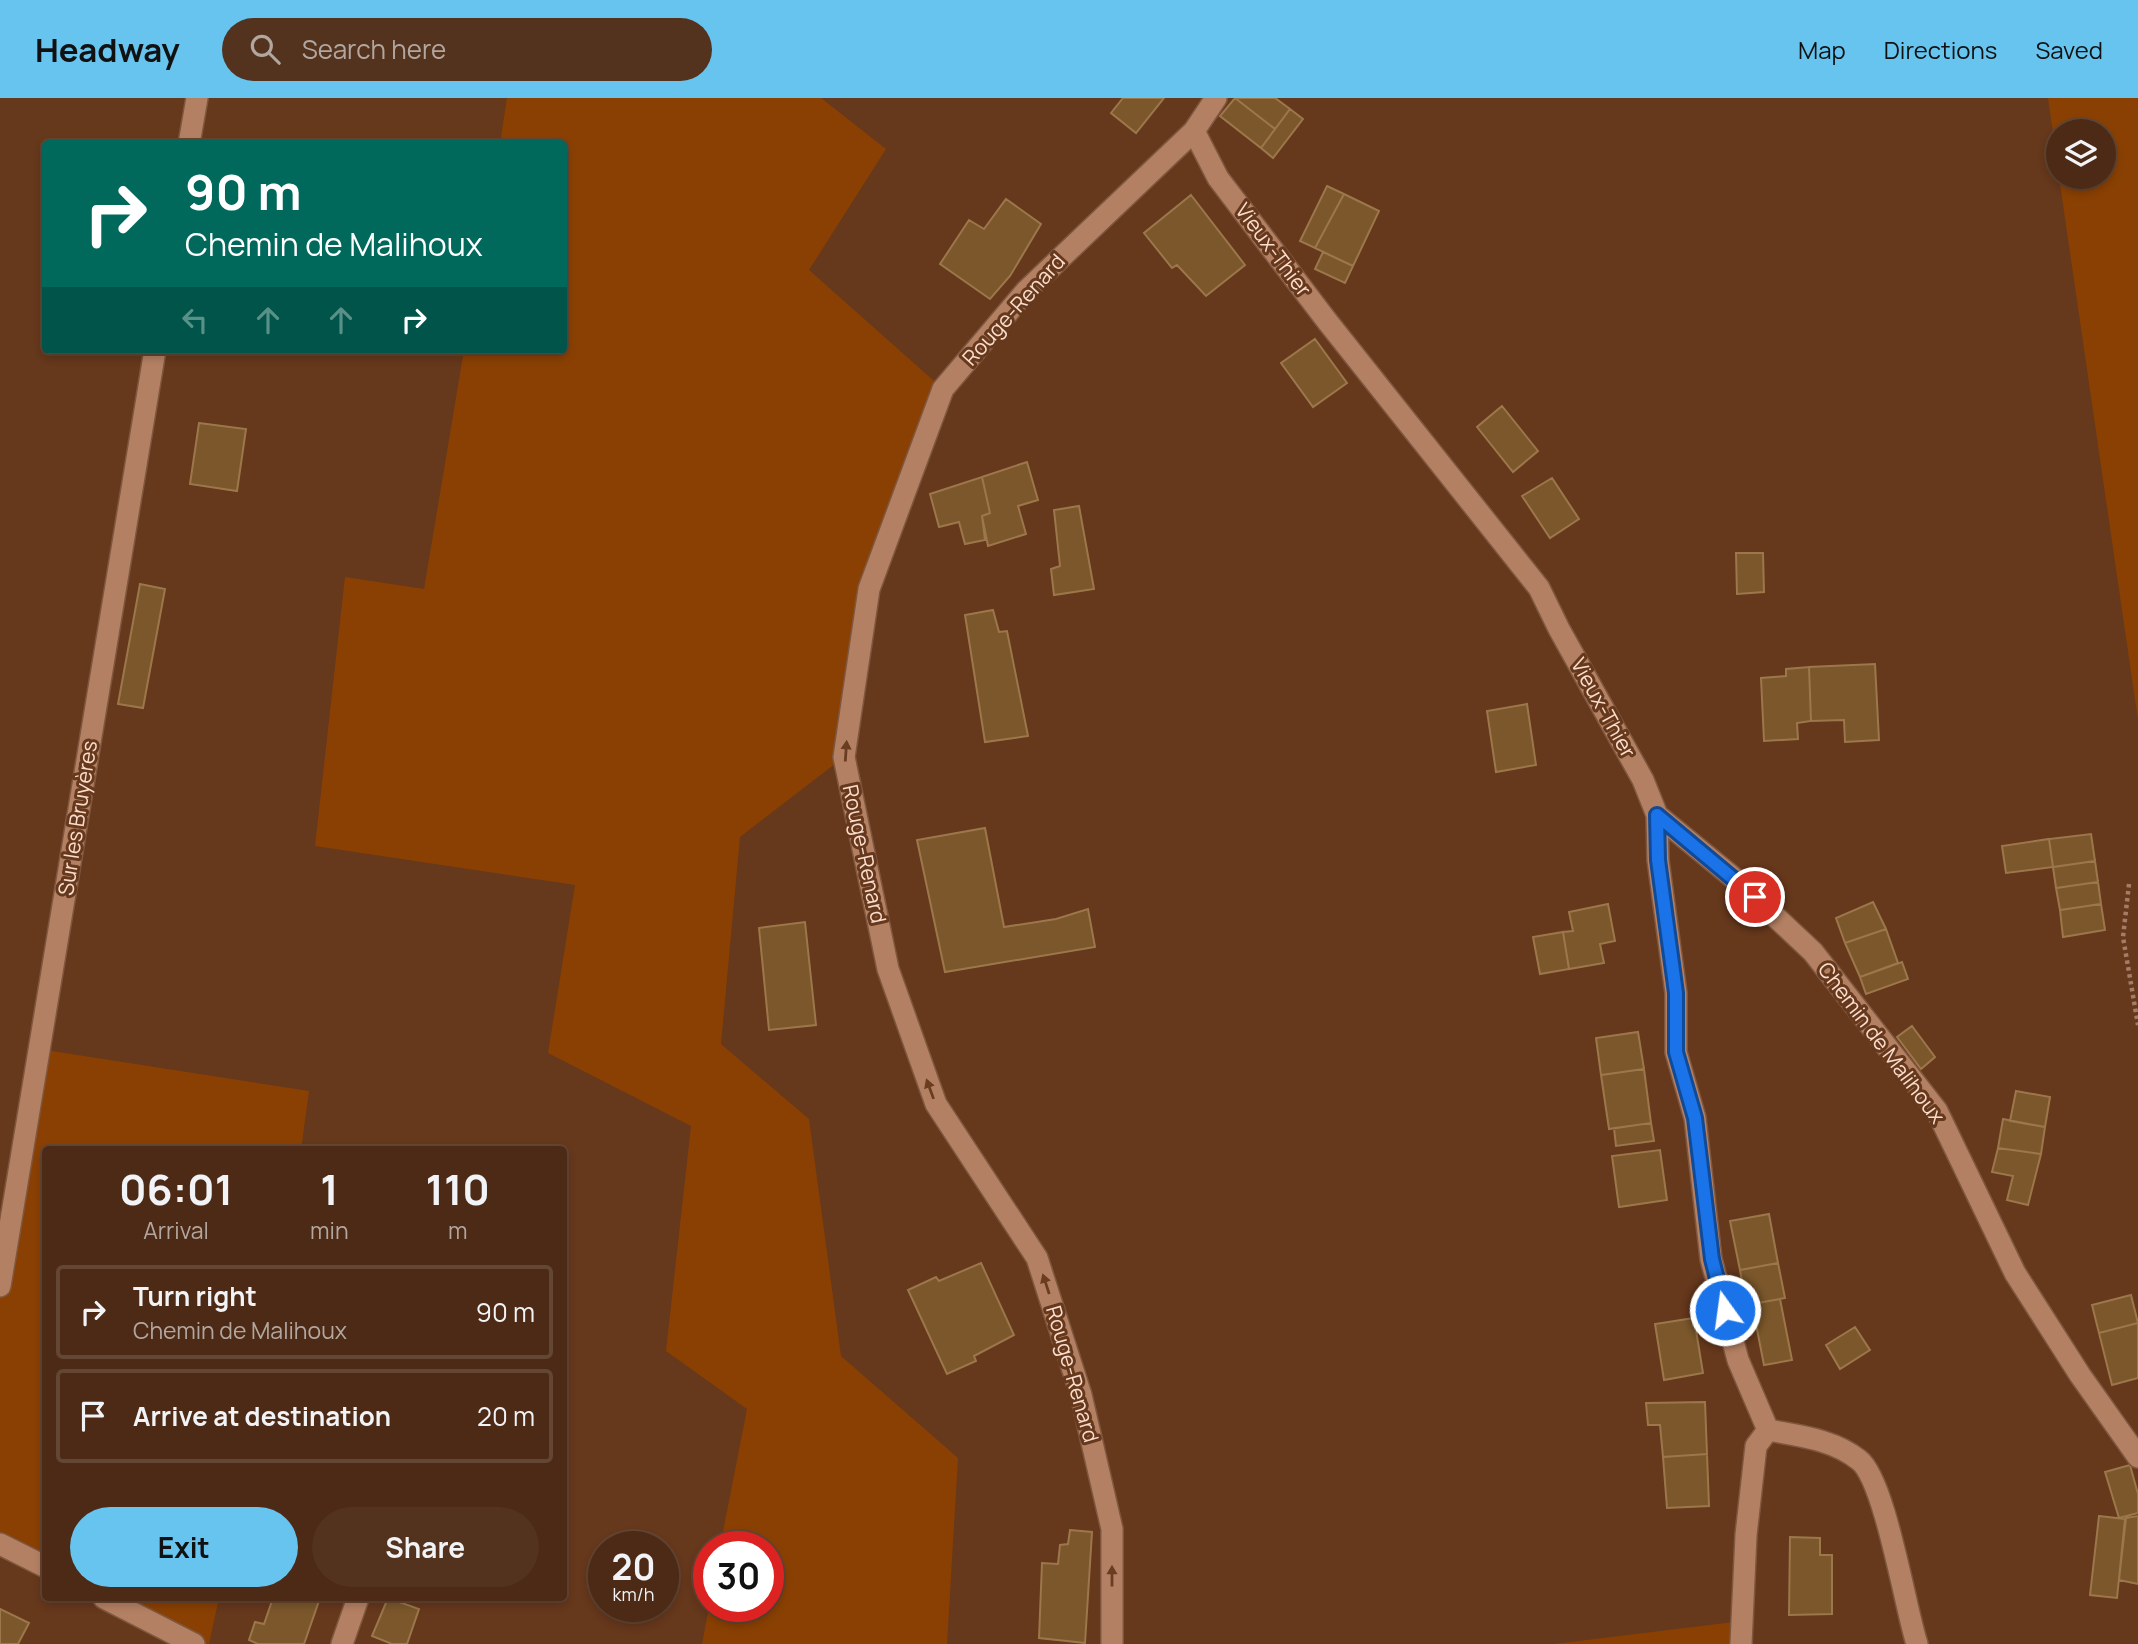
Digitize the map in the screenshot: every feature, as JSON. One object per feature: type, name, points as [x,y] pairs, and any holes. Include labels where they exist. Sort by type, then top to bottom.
[{"type":"street","points":[[190,140],[197,98]]},
{"type":"street","points":[[1194,131],[1216,98]]},
{"type":"street","name":"Vieux-Thier","points":[[1194,131],[1218,178],[1327,321],[1539,588],[1643,780],[1657,815],[1658,860],[1676,993],[1676,1052],[1695,1118],[1712,1259],[1738,1360],[1768,1430]]},
{"type":"street","name":"Rouge-Renard","points":[[1112,1644],[1112,1529],[1081,1395],[1037,1258],[936,1104],[888,969],[844,757],[869,589],[943,389],[1026,291],[1194,131]]},
{"type":"street","name":"Sur les Bruyères","points":[[0,1286],[154,354]]},
{"type":"street","name":"Chemin de Malihoux","points":[[1657,815],[1735,879],[1813,952],[1937,1111],[2015,1273],[2080,1375],[2138,1457]]},
{"type":"street","points":[[1741,1644],[1745,1535],[1756,1446],[1768,1430],[1832,1444],[1861,1461],[1876,1487],[1896,1555],[1917,1644]]},
{"type":"street","points":[[0,1544],[42,1565]]},
{"type":"street","points":[[110,1601],[194,1644]]},
{"type":"street","points":[[342,1644],[357,1601]]},
{"type":"path","points":[[2129,884],[2123,936],[2138,1026]]},
{"type":"shaded area","points":[[507,98],[821,98],[886,149],[809,270],[943,389],[869,589],[844,757],[740,837],[721,1044],[809,1119],[841,1356],[958,1458],[947,1644],[702,1644],[706,1622],[784,1622],[784,1531],[723,1531],[747,1409],[666,1351],[691,1126],[548,1053],[575,885],[315,846],[345,577],[424,589],[463,354],[567,354],[567,140],[500,140]]},
{"type":"shaded area","points":[[2048,98],[2138,98],[2138,720],[2061,189],[2116,189],[2116,119],[2051,119]]},
{"type":"shaded area","points":[[39,1049],[309,1091],[302,1146],[42,1146],[42,1565],[0,1544],[0,1286]]},
{"type":"shaded area","points":[[110,1601],[218,1601],[209,1644],[194,1644]]},
{"type":"shaded area","points":[[1742,1621],[1741,1644],[1554,1644]]},
{"type":"building","points":[[1123,98],[1164,98],[1136,133],[1111,113]]},
{"type":"building","points":[[1235,98],[1275,98],[1290,109],[1275,129]]},
{"type":"building","points":[[1235,98],[1275,129],[1261,148],[1220,116]]},
{"type":"building","points":[[1290,109],[1303,119],[1273,158],[1261,148]]},
{"type":"building","points":[[1327,186],[1344,194],[1315,248],[1300,241]]},
{"type":"building","points":[[1344,194],[1379,211],[1353,266],[1315,248]]},
{"type":"building","points":[[1191,195],[1245,265],[1206,296],[1177,265],[1172,268],[1144,233]]},
{"type":"building","points":[[1006,199],[1041,224],[1010,276],[990,299],[940,264],[969,220],[984,229]]},
{"type":"building","points":[[1323,252],[1353,266],[1345,283],[1315,269]]},
{"type":"building","points":[[1315,339],[1347,383],[1313,407],[1281,363]]},
{"type":"building","points":[[1502,406],[1538,451],[1513,472],[1477,427]]},
{"type":"building","points":[[199,423],[246,429],[237,491],[190,484]]},
{"type":"building","points":[[1027,462],[1038,500],[1018,506],[1026,534],[988,546],[982,516],[990,513],[982,477]]},
{"type":"building","points":[[982,477],[990,513],[982,516],[985,540],[965,544],[959,522],[939,527],[930,494]]},
{"type":"building","points":[[1552,478],[1579,519],[1550,538],[1522,496]]},
{"type":"building","points":[[1079,506],[1094,589],[1054,595],[1051,569],[1060,566],[1054,510]]},
{"type":"building","points":[[1736,553],[1763,553],[1764,592],[1737,594]]},
{"type":"building","points":[[140,584],[165,589],[143,708],[118,704]]},
{"type":"building","points":[[993,610],[999,632],[1007,631],[1028,736],[985,742],[965,615]]},
{"type":"building","points":[[1875,664],[1879,740],[1845,742],[1844,720],[1811,721],[1809,667]]},
{"type":"building","points":[[1809,667],[1811,721],[1797,723],[1798,739],[1764,741],[1761,678],[1786,676],[1786,669]]},
{"type":"building","points":[[1527,704],[1536,765],[1496,772],[1487,711]]},
{"type":"building","points":[[985,828],[1004,927],[1056,919],[1088,909],[1095,947],[945,972],[917,840]]},
{"type":"building","points":[[2091,834],[2095,861],[2053,867],[2049,839]]},
{"type":"building","points":[[2049,839],[2053,867],[2006,873],[2002,846]]},
{"type":"building","points":[[2095,861],[2098,882],[2056,888],[2053,867]]},
{"type":"building","points":[[2098,882],[2101,904],[2060,910],[2056,888]]},
{"type":"building","points":[[1873,902],[1886,929],[1845,943],[1836,918]]},
{"type":"building","points":[[1608,904],[1615,941],[1600,944],[1604,963],[1569,969],[1563,932],[1573,931],[1569,912]]},
{"type":"building","points":[[2101,904],[2105,930],[2063,937],[2060,910]]},
{"type":"building","points":[[805,922],[816,1025],[769,1030],[759,928]]},
{"type":"building","points":[[1886,929],[1898,963],[1860,977],[1845,943]]},
{"type":"building","points":[[1563,932],[1569,969],[1540,974],[1533,937]]},
{"type":"building","points":[[1902,962],[1908,979],[1866,994],[1860,977]]},
{"type":"building","points":[[1912,1026],[1935,1057],[1921,1069],[1897,1037]]},
{"type":"building","points":[[1638,1032],[1644,1069],[1601,1075],[1596,1038]]},
{"type":"building","points":[[1644,1069],[1651,1123],[1609,1129],[1601,1075]]},
{"type":"building","points":[[2016,1091],[2050,1097],[2045,1127],[2010,1121]]},
{"type":"building","points":[[2003,1119],[2045,1127],[2041,1154],[1998,1148]]},
{"type":"building","points":[[1651,1123],[1654,1141],[1616,1146],[1614,1128]]},
{"type":"building","points":[[1998,1148],[2041,1154],[2028,1205],[2007,1200],[2013,1176],[1992,1172]]},
{"type":"building","points":[[1660,1150],[1667,1200],[1619,1207],[1612,1156]]},
{"type":"building","points":[[1769,1214],[1778,1263],[1740,1270],[1730,1221]]},
{"type":"building","points":[[981,1263],[1014,1335],[974,1356],[976,1361],[947,1374],[908,1290],[936,1277],[939,1281]]},
{"type":"building","points":[[1778,1263],[1785,1298],[1746,1305],[1740,1270]]},
{"type":"building","points":[[2131,1295],[2138,1323],[2099,1333],[2092,1305]]},
{"type":"building","points":[[1780,1299],[1792,1360],[1764,1365],[1752,1304]]},
{"type":"building","points":[[1694,1318],[1703,1373],[1664,1380],[1655,1324]]},
{"type":"building","points":[[2138,1323],[2138,1378],[2112,1385],[2099,1333]]},
{"type":"building","points":[[1855,1327],[1870,1350],[1840,1369],[1826,1345]]},
{"type":"building","points":[[1705,1402],[1707,1454],[1663,1457],[1660,1425],[1648,1425],[1646,1403]]},
{"type":"building","points":[[1707,1454],[1709,1506],[1667,1508],[1663,1457]]},
{"type":"building","points":[[2130,1465],[2138,1494],[2138,1513],[2119,1518],[2105,1472]]},
{"type":"building","points":[[2099,1516],[2125,1519],[2117,1598],[2090,1595]]},
{"type":"building","points":[[2138,1516],[2138,1584],[2119,1580],[2126,1518]]},
{"type":"building","points":[[1070,1530],[1092,1532],[1085,1643],[1039,1638],[1042,1563],[1058,1564],[1060,1545],[1068,1544]]},
{"type":"building","points":[[1790,1537],[1820,1538],[1820,1555],[1832,1555],[1832,1614],[1789,1615]]},
{"type":"building","points":[[272,1601],[319,1601],[304,1644],[258,1644],[249,1640],[255,1622],[264,1624]]},
{"type":"building","points":[[387,1601],[396,1601],[419,1609],[407,1644],[392,1644],[372,1636]]},
{"type":"building","points":[[0,1609],[29,1623],[18,1644],[0,1644]]},
{"type":"route","points":[[1725,1310],[1712,1259],[1695,1118],[1676,1052],[1676,993],[1658,860],[1657,815],[1755,897]]}]
